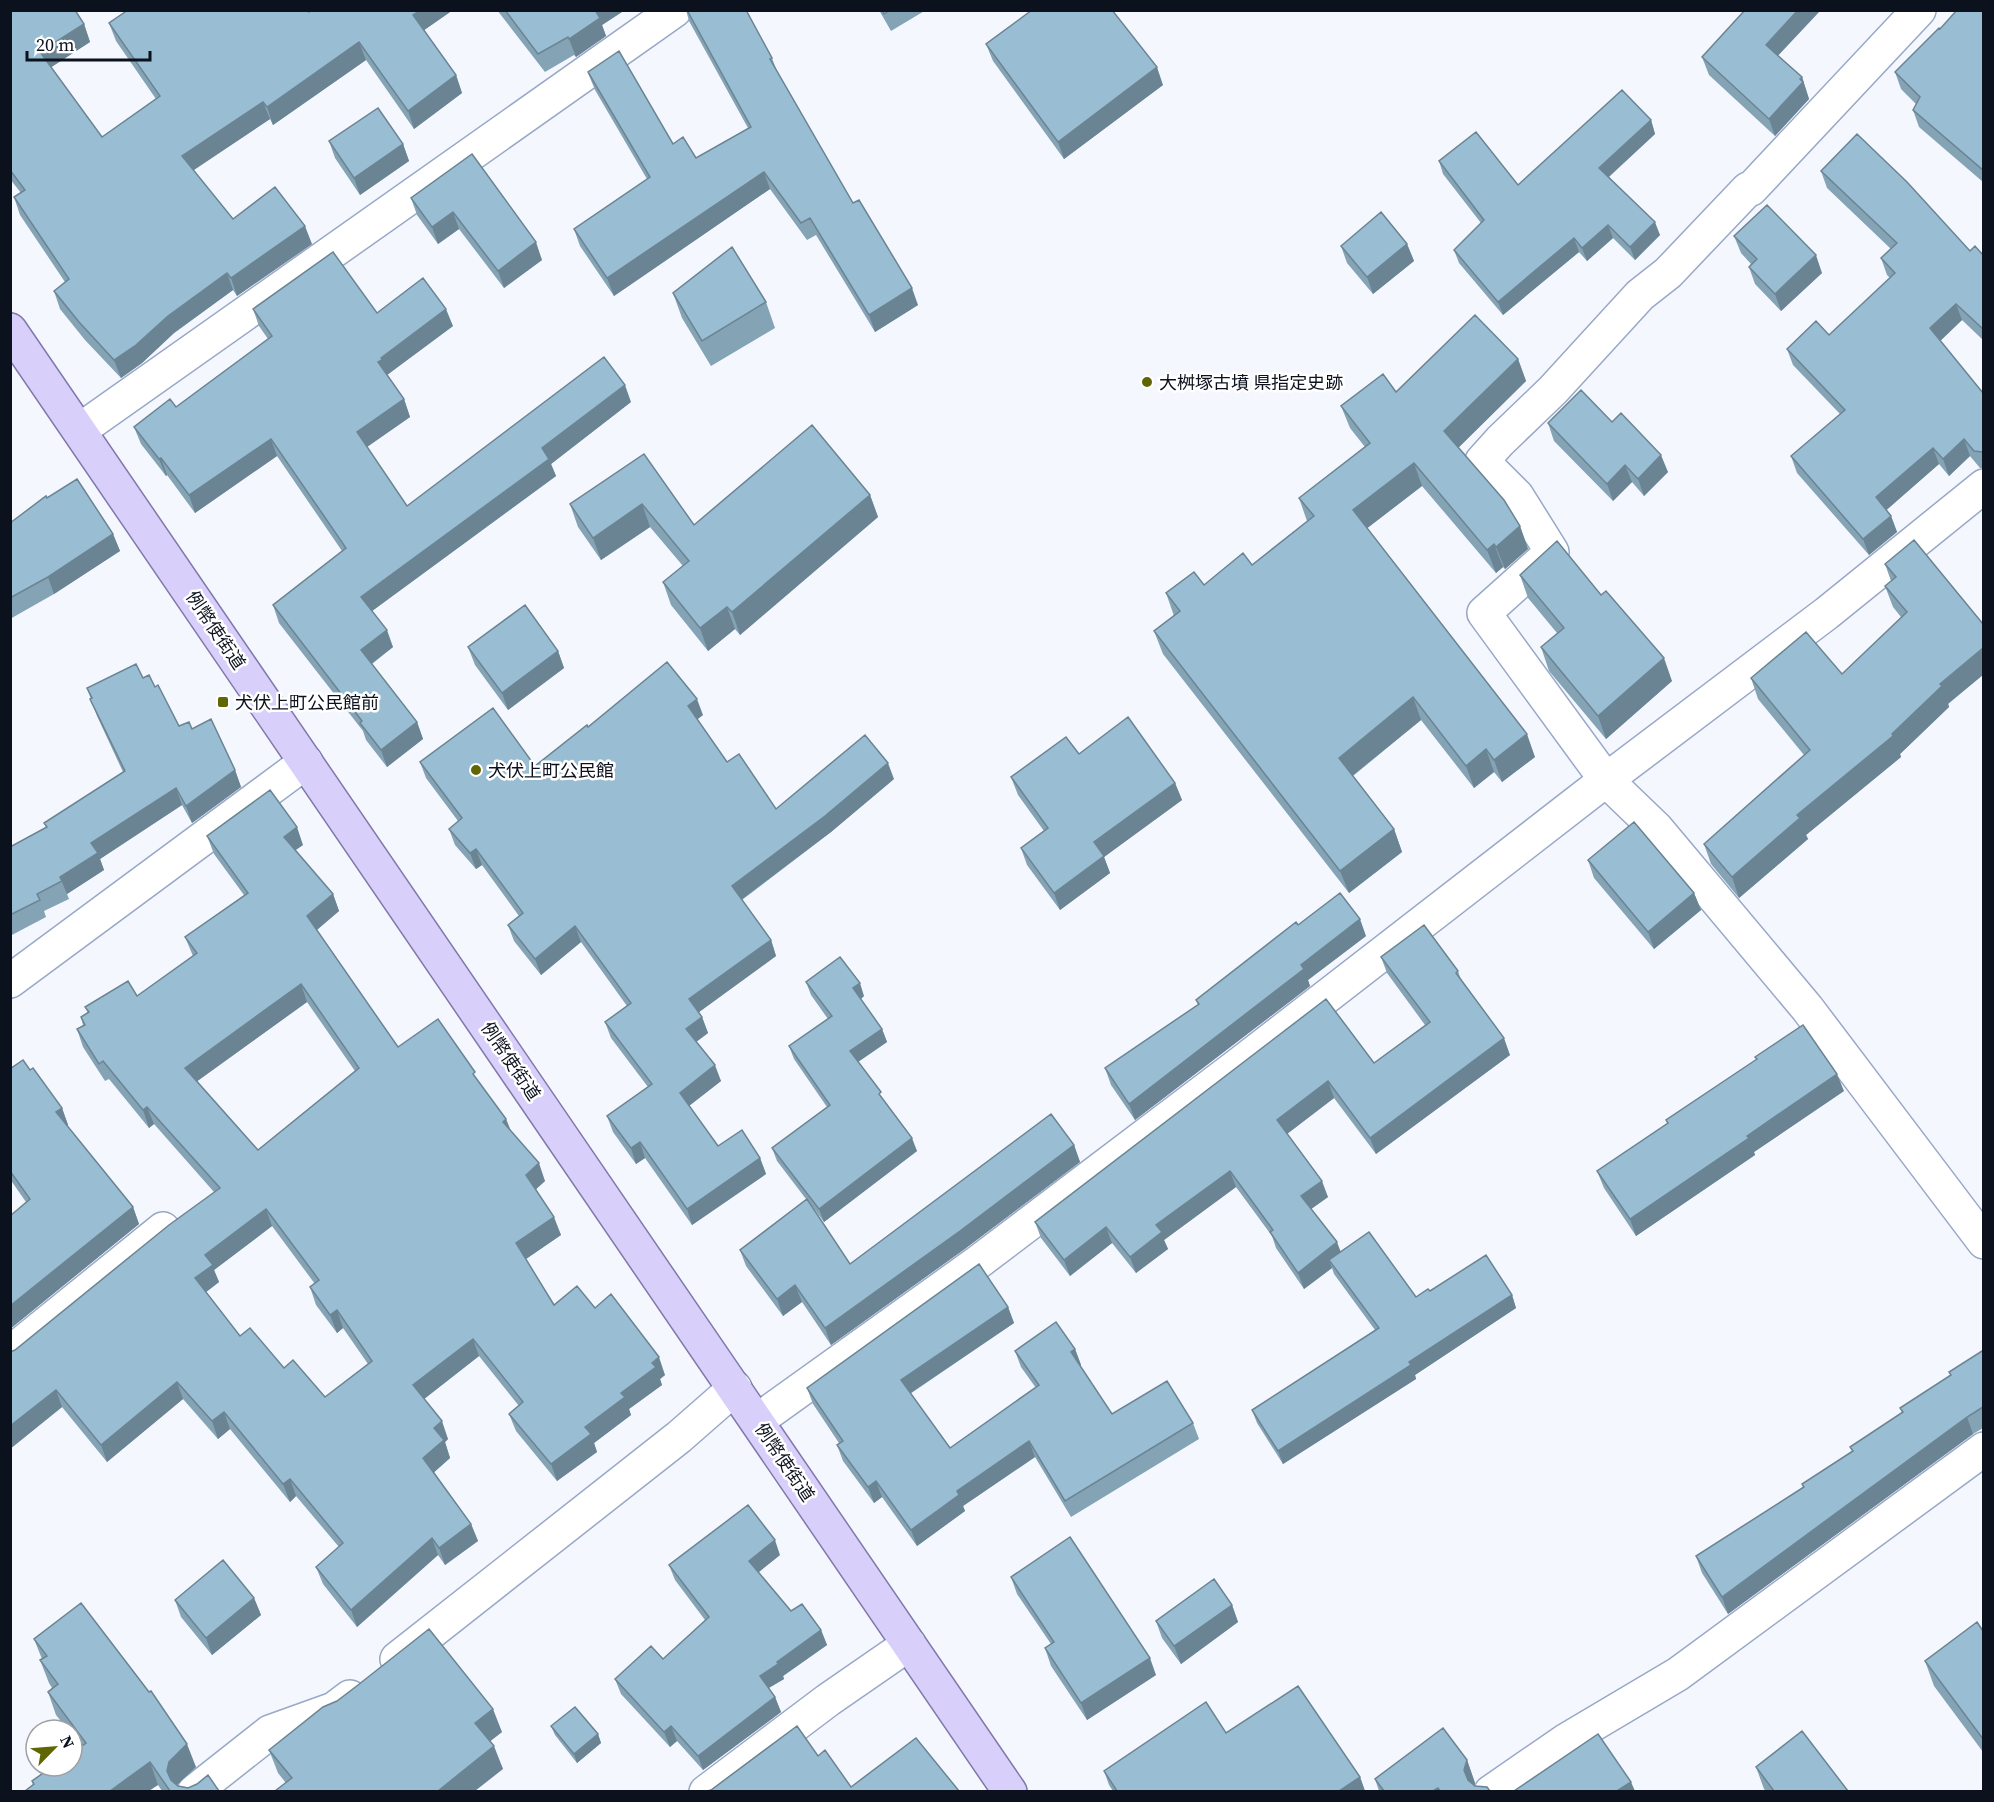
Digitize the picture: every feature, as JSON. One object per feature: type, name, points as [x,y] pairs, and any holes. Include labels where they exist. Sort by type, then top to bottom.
[{"type":"main road","name":"例幣使街道","points":[[10,330],[1010,1791]]},
{"type":"street","points":[[80,430],[675,10]]},
{"type":"street","points":[[1919,10],[1751,189],[1748,189],[1668,273],[1640,295],[1482,461],[1517,496],[1552,552],[1484,612],[1606,780],[1657,829],[1807,1008],[1983,1242]]},
{"type":"street","points":[[758,1420],[1023,1227],[1237,1066],[1606,780],[1827,613],[1983,486]]},
{"type":"street","points":[[10,981],[306,762]]},
{"type":"street","points":[[10,1353],[163,1230]]},
{"type":"street","points":[[194,1791],[270,1732],[334,1709],[679,1437],[735,1388]]},
{"type":"street","points":[[1491,1791],[1565,1741],[1678,1674],[1983,1449]]},
{"type":"street","points":[[706,1791],[828,1700],[909,1644]]},
{"type":"building","points":[[10,10],[75,10],[84,24],[40,52],[102,137],[160,96],[109,23],[128,10],[308,10],[309,12],[311,10],[421,10],[413,15],[456,75],[408,111],[359,42],[267,107],[263,102],[182,156],[233,219],[275,187],[305,226],[231,278],[227,273],[168,316],[136,345],[114,360],[54,291],[69,279],[14,197],[25,190],[10,170]]},
{"type":"building","points":[[505,10],[595,10],[600,18],[569,39],[568,37],[538,54]]},
{"type":"building","points":[[687,10],[746,10],[772,58],[770,59],[853,203],[859,200],[912,288],[869,315],[810,218],[801,223],[764,172],[607,278],[574,229],[650,177],[588,72],[619,51],[673,144],[683,137],[696,158],[751,127]]},
{"type":"building","points":[[1032,10],[1112,10],[1157,67],[1058,142],[986,44]]},
{"type":"building","points":[[1745,10],[1798,10],[1766,45],[1802,77],[1800,79],[1803,82],[1769,119],[1702,57]]},
{"type":"building","points":[[1957,10],[1983,10],[1983,170],[1913,110],[1920,97],[1895,72]]},
{"type":"building","points":[[1622,90],[1651,120],[1599,168],[1655,222],[1630,247],[1608,225],[1582,248],[1574,238],[1498,302],[1454,250],[1484,220],[1439,161],[1476,132],[1518,185]]},
{"type":"building","points":[[378,108],[403,144],[354,178],[329,141]]},
{"type":"building","points":[[1857,134],[1907,182],[1970,251],[1975,246],[1983,255],[1983,329],[1956,304],[1930,328],[1983,393],[1983,452],[1974,451],[1964,439],[1943,459],[1933,448],[1876,497],[1891,516],[1863,539],[1791,456],[1845,410],[1787,349],[1816,321],[1829,335],[1895,273],[1881,258],[1897,243],[1821,171]]},
{"type":"building","points":[[472,154],[536,242],[498,271],[453,212],[432,227],[411,198]]},
{"type":"building","points":[[1767,205],[1816,255],[1775,294],[1749,267],[1757,259],[1734,236]]},
{"type":"building","points":[[1381,212],[1407,244],[1367,277],[1341,246]]},
{"type":"building","points":[[732,247],[766,302],[702,341],[673,293]]},
{"type":"building","points":[[333,252],[377,313],[423,278],[446,309],[378,362],[404,399],[357,432],[407,506],[604,357],[625,385],[542,448],[549,459],[361,597],[387,630],[361,650],[417,722],[381,750],[360,723],[362,721],[273,605],[346,548],[271,439],[189,495],[134,427],[170,399],[176,407],[272,336],[253,309]]},
{"type":"building","points":[[1475,315],[1518,359],[1444,431],[1504,500],[1520,526],[1496,547],[1494,544],[1487,550],[1414,463],[1353,510],[1527,734],[1494,760],[1486,749],[1466,766],[1413,697],[1339,758],[1394,829],[1340,871],[1154,631],[1180,611],[1166,593],[1194,572],[1204,585],[1243,553],[1252,565],[1314,516],[1299,498],[1370,443],[1341,406],[1383,374],[1396,392]]},
{"type":"building","points":[[1581,390],[1612,422],[1621,413],[1661,455],[1638,479],[1625,465],[1607,484],[1548,423]]},
{"type":"building","points":[[812,425],[870,495],[732,612],[727,607],[700,628],[663,582],[689,561],[642,504],[593,538],[570,504],[644,454],[694,525]]},
{"type":"building","points":[[77,479],[113,534],[48,577],[10,598],[10,523],[46,496],[47,498]]},
{"type":"building","points":[[1914,540],[1983,624],[1983,648],[1940,684],[1942,686],[1892,734],[1893,736],[1797,815],[1800,818],[1732,877],[1704,844],[1810,750],[1751,678],[1806,632],[1842,674],[1907,612],[1885,586],[1896,577],[1885,564]]},
{"type":"building","points":[[1557,541],[1601,595],[1606,591],[1664,658],[1598,716],[1541,647],[1564,628],[1520,575]]},
{"type":"building","points":[[525,605],[558,651],[502,693],[468,647]]},
{"type":"building","points":[[667,662],[697,699],[688,706],[727,762],[739,754],[776,809],[865,735],[888,763],[825,816],[732,886],[771,940],[689,999],[702,1017],[686,1029],[715,1065],[680,1093],[718,1146],[742,1130],[760,1158],[687,1209],[640,1142],[631,1148],[607,1116],[652,1084],[605,1022],[631,1003],[575,926],[535,959],[508,925],[523,913],[476,849],[470,853],[449,829],[462,818],[420,762],[493,708],[535,766],[587,725],[588,727]]},
{"type":"building","points":[[136,664],[143,678],[149,675],[155,687],[158,685],[179,726],[189,722],[192,729],[211,719],[235,770],[186,806],[176,788],[91,843],[98,853],[60,877],[62,881],[37,894],[40,900],[10,915],[10,847],[47,827],[44,823],[125,771],[90,699],[92,698],[87,688]]},
{"type":"building","points":[[1128,717],[1175,783],[1094,842],[1104,856],[1054,893],[1021,848],[1048,828],[1011,777],[1066,737],[1079,754]]},
{"type":"building","points":[[270,790],[297,827],[284,837],[333,894],[307,916],[398,1047],[438,1019],[475,1072],[473,1074],[506,1119],[503,1122],[539,1163],[526,1175],[554,1217],[516,1243],[554,1305],[577,1286],[595,1308],[611,1294],[659,1357],[652,1363],[656,1367],[621,1393],[625,1397],[585,1427],[591,1434],[551,1464],[509,1414],[523,1402],[473,1339],[413,1385],[442,1421],[434,1428],[444,1440],[423,1458],[471,1524],[439,1548],[432,1538],[351,1610],[316,1567],[343,1543],[290,1479],[283,1484],[224,1412],[212,1421],[177,1382],[101,1445],[56,1390],[10,1426],[10,1352],[169,1225],[220,1188],[147,1107],[143,1110],[103,1061],[99,1064],[77,1029],[85,1025],[81,1017],[89,1012],[85,1007],[128,981],[137,996],[197,953],[185,937],[248,893],[207,836]],"holes":[[[301,984],[359,1068],[258,1150],[185,1068]],[[266,1209],[319,1280],[310,1287],[330,1315],[337,1310],[372,1361],[325,1397],[293,1360],[284,1368],[250,1328],[240,1336],[195,1278],[213,1265],[205,1255]]]},
{"type":"building","points":[[1634,822],[1694,893],[1648,932],[1588,860]]},
{"type":"building","points":[[1340,893],[1360,919],[1301,965],[1304,969],[1129,1104],[1105,1068],[1199,1004],[1196,1000],[1296,922],[1298,925]]},
{"type":"building","points":[[1424,925],[1504,1038],[1370,1138],[1328,1081],[1277,1120],[1322,1181],[1301,1196],[1337,1242],[1298,1273],[1270,1232],[1273,1230],[1230,1171],[1156,1225],[1162,1232],[1130,1257],[1106,1227],[1064,1260],[1035,1222],[1326,999],[1374,1063],[1430,1022],[1381,957]]},
{"type":"building","points":[[840,957],[860,983],[853,988],[882,1029],[850,1051],[912,1138],[819,1209],[772,1148],[830,1105],[789,1046],[832,1016],[806,982]]},
{"type":"building","points":[[1803,1025],[1837,1074],[1747,1136],[1749,1138],[1630,1219],[1597,1171],[1668,1123],[1666,1120]]},
{"type":"building","points":[[23,1060],[30,1070],[33,1068],[62,1108],[56,1112],[133,1207],[10,1306],[10,1216],[30,1199],[10,1171],[10,1069]]},
{"type":"building","points":[[1051,1114],[1074,1145],[825,1328],[795,1285],[777,1299],[740,1250],[807,1199],[850,1264]]},
{"type":"building","points":[[1369,1232],[1416,1297],[1428,1289],[1430,1291],[1486,1255],[1512,1295],[1409,1362],[1411,1365],[1278,1451],[1252,1410],[1379,1328],[1329,1260]]},
{"type":"building","points":[[979,1264],[1008,1307],[901,1380],[950,1448],[1039,1385],[1015,1351],[1056,1322],[1075,1349],[1071,1352],[1112,1414],[1167,1381],[1193,1423],[1065,1501],[1029,1441],[957,1491],[959,1495],[911,1530],[876,1481],[868,1487],[837,1445],[843,1441],[807,1388]]},
{"type":"building","points":[[1982,1351],[1983,1407],[1722,1597],[1696,1556],[1804,1487],[1802,1484],[1853,1451],[1850,1447],[1903,1412],[1900,1408],[1951,1375],[1949,1372]]},
{"type":"building","points":[[748,1505],[775,1540],[749,1561],[791,1611],[802,1604],[821,1630],[760,1676],[775,1697],[698,1756],[671,1726],[664,1732],[615,1679],[651,1646],[663,1659],[709,1617],[669,1565]]},
{"type":"building","points":[[1070,1537],[1150,1658],[1081,1703],[1045,1648],[1054,1642],[1011,1577]]},
{"type":"building","points":[[223,1560],[254,1598],[206,1638],[175,1600]]},
{"type":"building","points":[[1214,1579],[1232,1605],[1174,1646],[1156,1621]]},
{"type":"building","points":[[81,1603],[149,1692],[151,1691],[187,1744],[169,1762],[167,1771],[171,1780],[178,1786],[188,1788],[208,1775],[219,1791],[170,1791],[150,1762],[110,1791],[25,1791],[34,1784],[32,1781],[36,1778],[84,1778],[84,1744],[86,1743],[84,1718],[67,1718],[48,1692],[58,1684],[40,1660],[47,1656],[34,1639]]},
{"type":"building","points":[[1977,1622],[1983,1631],[1983,1739],[1925,1661]]},
{"type":"building","points":[[429,1629],[493,1709],[475,1723],[494,1746],[438,1791],[275,1791],[292,1778],[269,1750],[323,1707],[337,1701]]},
{"type":"building","points":[[1298,1686],[1360,1777],[1339,1791],[1117,1791],[1104,1771],[1206,1702],[1226,1733]]},
{"type":"building","points":[[575,1707],[598,1734],[574,1754],[551,1726]]},
{"type":"building","points":[[797,1726],[818,1756],[825,1750],[851,1787],[916,1738],[959,1791],[707,1791]]},
{"type":"building","points":[[1443,1728],[1467,1760],[1464,1770],[1468,1780],[1475,1786],[1487,1787],[1490,1791],[1440,1791],[1438,1788],[1433,1791],[1384,1791],[1375,1779]]},
{"type":"building","points":[[1802,1731],[1848,1791],[1774,1791],[1756,1767]]},
{"type":"building","points":[[1598,1734],[1631,1782],[1617,1791],[1514,1791]]},
{"type":"place","name":"大桝塚古墳 県指定史跡","points":[[1147,382]]},
{"type":"place","name":"犬伏上町公民館前","points":[[223,702]]},
{"type":"place","name":"犬伏上町公民館","points":[[476,770]]}]
